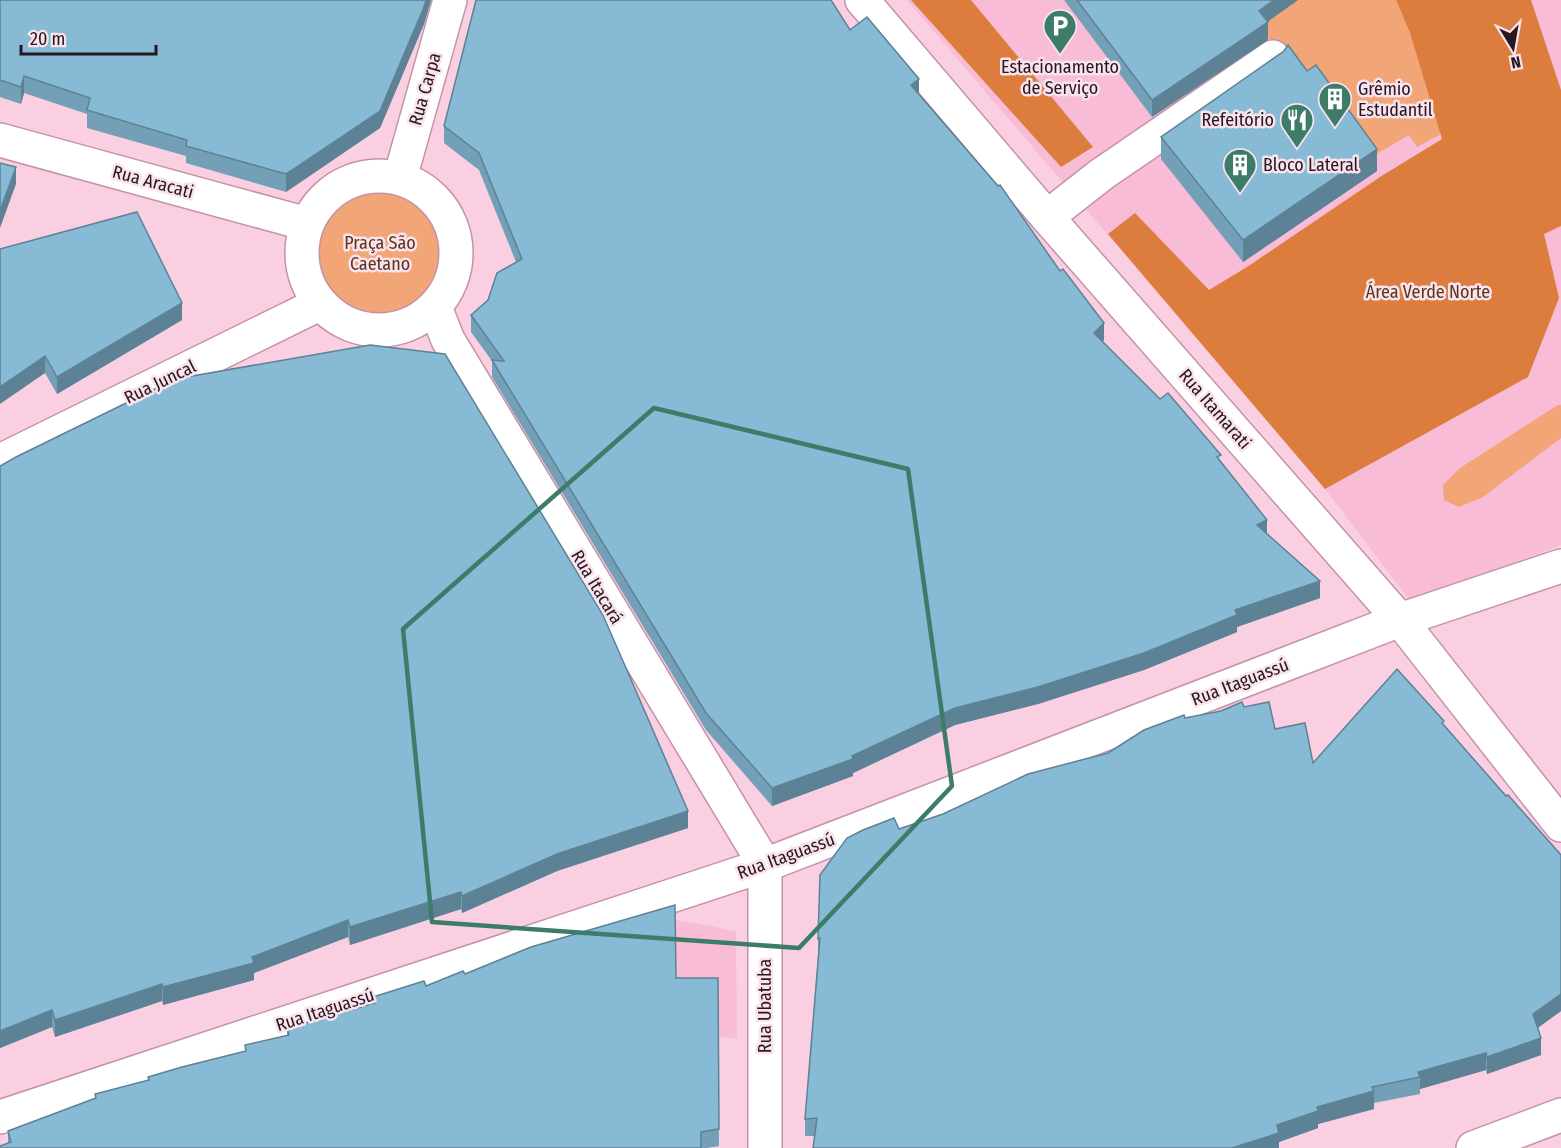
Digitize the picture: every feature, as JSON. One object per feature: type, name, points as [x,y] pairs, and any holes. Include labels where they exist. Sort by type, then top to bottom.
[{"type":"street","name":"Rua Carpa","points":[[400,178],[450,0]]},
{"type":"street","name":"Rua Itamarati","points":[[862,0],[1047,217],[1400,620],[1561,825]]},
{"type":"street","points":[[1047,217],[1102,174],[1273,57]]},
{"type":"street","name":"Rua Aracati","points":[[0,140],[307,224]]},
{"type":"street","points":[[378,176],[400,178],[424,190],[444,209],[455,233],[457,260],[450,285],[435,307],[414,323],[389,330],[363,330],[339,320],[320,304],[308,286],[302,265],[301,244],[307,224],[319,204],[335,190],[356,180],[378,176]]},
{"type":"street","name":"Rua Juncal","points":[[0,461],[320,304]]},
{"type":"street","name":"Rua Itacará","points":[[435,307],[448,340],[765,865]]},
{"type":"street","name":"Rua Itaguassú","points":[[0,1117],[765,865],[1400,620],[1561,566]]},
{"type":"street","name":"Rua Ubatuba","points":[[765,865],[765,1148]]},
{"type":"street","points":[[1473,1148],[1561,1115]]},
{"type":"highlighted area","points":[[654,408],[908,469],[952,786],[799,948],[432,922],[403,629]]},
{"type":"shaded area","points":[[907,0],[1561,0],[1561,545],[1411,602],[1325,489]]},
{"type":"shaded area","points":[[661,917],[736,931],[737,1038],[547,1034]]},
{"type":"green space","points":[[911,0],[971,0],[1093,147],[1061,167]]},
{"type":"green space","points":[[1298,0],[1396,0],[1410,33],[1441,134],[1417,147],[1409,135],[1368,159],[1307,93],[1260,27]]},
{"type":"green space","name":"Área Verde Norte","points":[[1396,0],[1531,0],[1561,90],[1561,226],[1544,234],[1559,298],[1528,377],[1325,489],[1108,234],[1135,213],[1209,290],[1380,177],[1442,139],[1410,33]]},
{"type":"green space","name":"Praça São Caetano","points":[[380,185],[406,190],[428,205],[443,227],[448,253],[443,279],[428,301],[406,316],[380,321],[354,316],[332,301],[317,279],[312,253],[317,227],[332,205],[354,190]]},
{"type":"green space","points":[[1561,405],[1561,438],[1483,497],[1459,507],[1444,500],[1443,485],[1460,468]]},
{"type":"building","points":[[0,0],[426,0],[380,111],[286,174],[186,146],[187,140],[87,110],[90,98],[24,76],[21,87],[0,80]]},
{"type":"building","points":[[476,0],[831,0],[850,30],[867,17],[919,79],[911,85],[998,186],[1000,185],[1060,271],[1063,269],[1104,323],[1094,333],[1160,399],[1168,393],[1221,455],[1217,457],[1267,520],[1257,525],[1320,581],[1235,610],[1237,615],[1144,653],[1038,687],[955,708],[852,756],[853,759],[772,788],[706,713],[492,360],[504,361],[471,315],[488,300],[497,273],[522,259],[479,153],[444,126]]},
{"type":"building","points":[[1077,0],[1274,0],[1259,11],[1268,22],[1152,100]]},
{"type":"building","points":[[1288,45],[1307,71],[1316,65],[1377,149],[1243,240],[1161,137],[1284,51]]},
{"type":"building","points":[[0,163],[16,167],[0,211]]},
{"type":"building","points":[[137,212],[182,303],[57,377],[45,356],[0,387],[0,249]]},
{"type":"building","points":[[370,345],[445,354],[603,615],[688,811],[557,854],[462,896],[461,892],[350,927],[348,920],[252,957],[254,963],[163,987],[162,984],[55,1020],[52,1010],[0,1031],[0,466],[175,379]]},
{"type":"building","points":[[1397,669],[1506,796],[1508,795],[1561,855],[1561,994],[1533,1014],[1541,1038],[1487,1057],[1486,1053],[1418,1072],[1420,1077],[1372,1087],[1374,1091],[1317,1107],[1318,1111],[1277,1125],[1279,1133],[1232,1148],[813,1148],[817,1118],[805,1119],[820,938],[818,939],[820,875],[847,838],[894,818],[899,829],[943,814],[1028,774],[1108,753],[1144,730],[1184,715],[1185,718],[1221,711],[1242,702],[1244,707],[1269,702],[1275,729],[1305,723],[1313,763]]},
{"type":"building","points":[[675,905],[676,978],[718,978],[719,1129],[701,1132],[701,1148],[0,1148],[11,1142],[8,1131],[96,1098],[95,1094],[149,1080],[148,1077],[182,1067],[246,1051],[245,1045],[289,1035],[287,1028],[375,1003],[373,997],[424,981],[426,986],[463,971],[465,974],[531,947]]},
{"type":"place","name":"Estacionamento de Serviço","points":[[1060,55]]},
{"type":"place","name":"Grêmio Estudantil","points":[[1335,128]]},
{"type":"place","name":"Refeitório","points":[[1297,149]]},
{"type":"place","name":"Bloco Lateral","points":[[1240,194]]}]
